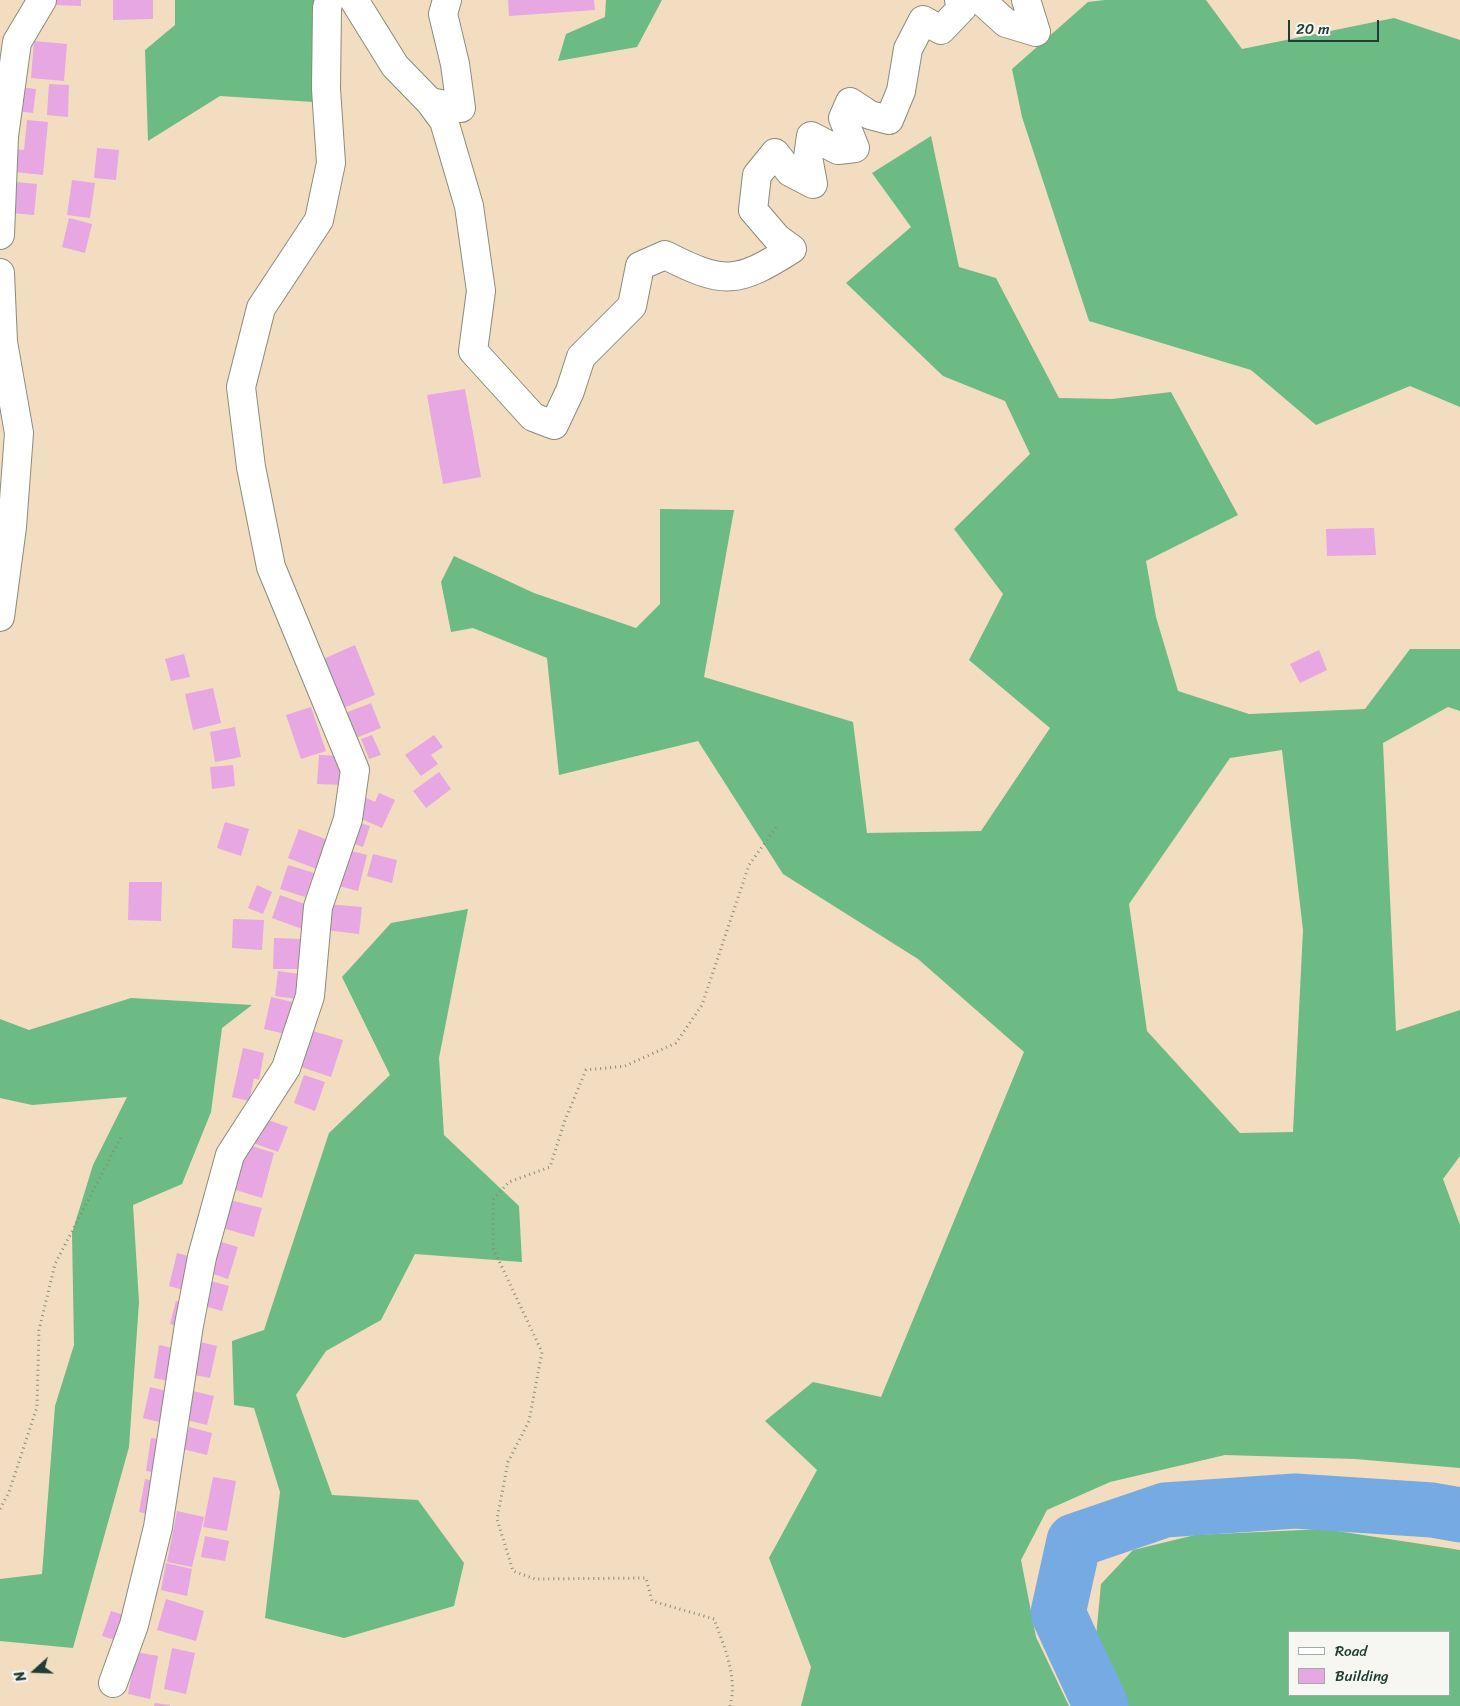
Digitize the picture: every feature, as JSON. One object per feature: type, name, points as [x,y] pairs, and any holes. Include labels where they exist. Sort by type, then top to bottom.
[{"type":"street","points":[[0,235],[4,136],[17,42],[42,0]]},
{"type":"street","points":[[113,1683],[134,1626],[158,1527],[189,1325],[202,1257],[230,1155],[286,1068],[310,996],[318,907],[348,819],[355,770],[271,567],[251,467],[241,388],[261,308],[318,220],[331,164],[326,89],[327,8],[329,0]]},
{"type":"street","points":[[354,0],[395,66],[430,102],[444,122],[469,206],[481,291],[473,351],[533,417],[554,425],[570,391],[581,357],[632,306],[640,266],[666,255],[695,270],[731,278],[762,268],[792,249],[776,238],[753,210],[758,175],[775,153],[790,172],[813,184],[808,158],[811,136],[838,150],[855,148],[843,118],[850,102],[870,115],[889,120],[900,91],[908,49],[923,20],[941,30],[962,8],[959,0]]},
{"type":"street","points":[[430,102],[461,108],[455,64],[443,14],[447,0]]},
{"type":"street","points":[[985,0],[985,4],[1006,23],[1036,32],[1026,0]]},
{"type":"street","points":[[0,273],[3,342],[19,433],[12,527],[0,617]]},
{"type":"path","points":[[730,1706],[734,1693],[729,1664],[714,1619],[652,1601],[646,1578],[535,1579],[512,1571],[497,1519],[508,1462],[529,1421],[542,1352],[493,1248],[494,1200],[508,1182],[550,1167],[565,1120],[586,1070],[625,1066],[676,1042],[702,1005],[749,865],[777,826]]},
{"type":"path","points":[[0,1509],[9,1492],[36,1407],[39,1330],[55,1264],[120,1137]]},
{"type":"green space","points":[[175,0],[316,0],[313,102],[220,96],[148,141],[145,50],[175,25]]},
{"type":"green space","points":[[606,0],[662,0],[637,47],[558,61],[566,34],[605,17]]},
{"type":"green space","points":[[1105,0],[1206,0],[1242,49],[1394,18],[1460,40],[1460,407],[1410,386],[1316,425],[1251,370],[1089,321],[1022,117],[1012,69],[1088,2]]},
{"type":"green space","points":[[931,136],[959,267],[996,278],[1059,398],[1112,399],[1171,392],[1238,515],[1146,561],[1156,617],[1178,691],[1249,714],[1365,709],[1410,649],[1460,649],[1460,711],[1448,707],[1383,743],[1396,1031],[1460,1010],[1460,1156],[1443,1179],[1460,1225],[1460,1468],[1355,1459],[1225,1455],[1110,1482],[1047,1510],[1021,1560],[1036,1637],[1069,1706],[801,1706],[811,1667],[769,1558],[817,1470],[765,1421],[813,1382],[881,1397],[1024,1052],[918,959],[783,874],[698,741],[559,775],[547,658],[473,628],[451,632],[441,582],[454,556],[534,593],[636,628],[660,604],[660,509],[734,510],[704,677],[853,722],[867,833],[981,831],[1050,728],[969,660],[1003,594],[954,529],[1030,454],[1005,401],[943,376],[846,283],[911,227],[872,173]],"holes":[[[1282,750],[1303,930],[1293,1132],[1240,1133],[1147,1031],[1129,904],[1230,758]]]},
{"type":"green space","points":[[468,909],[439,1058],[444,1135],[519,1206],[522,1262],[415,1254],[381,1320],[326,1351],[296,1395],[332,1495],[418,1500],[464,1563],[454,1606],[344,1638],[265,1618],[280,1492],[254,1408],[234,1405],[232,1341],[264,1330],[329,1133],[390,1075],[342,977],[391,923]]},
{"type":"green space","points":[[131,998],[252,1005],[222,1028],[211,1112],[182,1184],[133,1205],[139,1302],[129,1447],[73,1648],[0,1641],[0,1579],[42,1574],[55,1406],[74,1345],[72,1233],[93,1165],[127,1097],[32,1105],[0,1098],[0,1019],[29,1030]]},
{"type":"green space","points":[[1324,1529],[1460,1550],[1460,1706],[1128,1706],[1095,1647],[1101,1584],[1133,1550],[1195,1535]]},
{"type":"building","points":[[55,0],[81,0],[81,6],[55,5]]},
{"type":"building","points":[[113,0],[153,0],[153,19],[113,20]]},
{"type":"building","points":[[508,0],[594,0],[595,10],[509,16]]},
{"type":"building","points":[[34,41],[67,44],[64,81],[31,78]]},
{"type":"building","points":[[49,84],[69,85],[68,117],[47,115]]},
{"type":"building","points":[[19,87],[36,89],[33,113],[17,111]]},
{"type":"building","points":[[27,120],[48,122],[43,175],[14,172],[16,149],[24,150]]},
{"type":"building","points":[[97,148],[119,150],[116,180],[94,178]]},
{"type":"building","points":[[72,180],[95,183],[90,218],[67,215]]},
{"type":"building","points":[[16,182],[37,184],[34,215],[12,213]]},
{"type":"building","points":[[69,218],[92,224],[85,253],[62,247]]},
{"type":"building","points":[[465,389],[481,477],[443,484],[427,395]]},
{"type":"building","points":[[1374,528],[1376,555],[1327,556],[1326,529]]},
{"type":"building","points":[[355,645],[375,695],[341,709],[321,660]]},
{"type":"building","points":[[1319,650],[1327,670],[1300,683],[1290,664]]},
{"type":"building","points":[[184,654],[190,677],[171,681],[165,659]]},
{"type":"building","points":[[213,688],[221,723],[193,730],[185,694]]},
{"type":"building","points":[[371,703],[381,728],[351,740],[340,715]]},
{"type":"building","points":[[311,707],[326,751],[301,759],[286,715]]},
{"type":"building","points":[[235,727],[241,757],[215,762],[210,732]]},
{"type":"building","points":[[372,735],[381,755],[369,759],[361,739]]},
{"type":"building","points":[[434,735],[443,747],[431,755],[438,764],[421,776],[405,755]]},
{"type":"building","points":[[319,755],[345,756],[344,785],[317,784]]},
{"type":"building","points":[[233,765],[235,786],[212,789],[210,767]]},
{"type":"building","points":[[439,772],[451,789],[426,808],[413,791]]},
{"type":"building","points":[[379,793],[395,800],[382,828],[355,816],[364,797],[375,802]]},
{"type":"building","points":[[353,821],[370,826],[363,847],[346,841]]},
{"type":"building","points":[[225,822],[249,829],[241,856],[217,848]]},
{"type":"building","points":[[299,829],[333,842],[322,871],[288,858]]},
{"type":"building","points":[[344,849],[367,855],[358,891],[335,885]]},
{"type":"building","points":[[373,854],[397,860],[392,883],[367,876]]},
{"type":"building","points":[[288,865],[314,873],[305,897],[280,889]]},
{"type":"building","points":[[129,882],[162,882],[161,921],[128,920]]},
{"type":"building","points":[[257,885],[272,892],[263,914],[248,908]]},
{"type":"building","points":[[280,895],[310,906],[302,929],[272,918]]},
{"type":"building","points":[[327,904],[362,907],[359,934],[325,930]]},
{"type":"building","points":[[233,919],[264,920],[262,950],[232,948]]},
{"type":"building","points":[[274,938],[302,939],[301,969],[273,969]]},
{"type":"building","points":[[278,971],[307,975],[303,1000],[275,996]]},
{"type":"building","points":[[271,997],[301,1004],[294,1036],[264,1029]]},
{"type":"building","points":[[306,1029],[343,1040],[331,1077],[295,1065]]},
{"type":"building","points":[[243,1048],[264,1053],[259,1080],[254,1078],[249,1101],[232,1097]]},
{"type":"building","points":[[304,1075],[325,1082],[315,1111],[294,1103]]},
{"type":"building","points":[[257,1116],[288,1127],[278,1152],[248,1141]]},
{"type":"building","points":[[242,1143],[274,1153],[262,1198],[229,1188]]},
{"type":"building","points":[[226,1199],[262,1208],[254,1237],[218,1227]]},
{"type":"building","points":[[214,1240],[238,1247],[228,1279],[205,1271]]},
{"type":"building","points":[[177,1253],[199,1259],[191,1292],[169,1286]]},
{"type":"building","points":[[207,1280],[229,1286],[222,1311],[201,1305]]},
{"type":"building","points":[[176,1301],[189,1304],[183,1328],[170,1324]]},
{"type":"building","points":[[196,1341],[217,1346],[210,1378],[189,1374]]},
{"type":"building","points":[[159,1345],[178,1349],[173,1382],[154,1378]]},
{"type":"building","points":[[150,1387],[171,1392],[163,1423],[143,1418]]},
{"type":"building","points":[[193,1391],[214,1396],[207,1425],[186,1420]]},
{"type":"building","points":[[189,1427],[212,1433],[207,1455],[183,1449]]},
{"type":"building","points":[[151,1438],[166,1440],[161,1473],[146,1471]]},
{"type":"building","points":[[213,1477],[236,1481],[227,1531],[203,1527]]},
{"type":"building","points":[[145,1479],[160,1482],[154,1515],[139,1512]]},
{"type":"building","points":[[177,1511],[204,1517],[192,1567],[167,1562]]},
{"type":"building","points":[[205,1536],[229,1541],[225,1561],[201,1557]]},
{"type":"building","points":[[166,1563],[192,1569],[187,1596],[161,1590]]},
{"type":"building","points":[[166,1599],[204,1611],[196,1641],[157,1630]]},
{"type":"building","points":[[111,1611],[127,1616],[118,1641],[102,1636]]},
{"type":"building","points":[[172,1648],[195,1653],[186,1694],[164,1689]]},
{"type":"building","points":[[136,1652],[158,1656],[150,1699],[128,1694]]},
{"type":"building","points":[[155,1703],[170,1705],[170,1706],[154,1706]]},
{"type":"waterway","points":[[1101,1706],[1058,1613],[1074,1541],[1165,1510],[1295,1501],[1432,1510],[1460,1515]]}]
